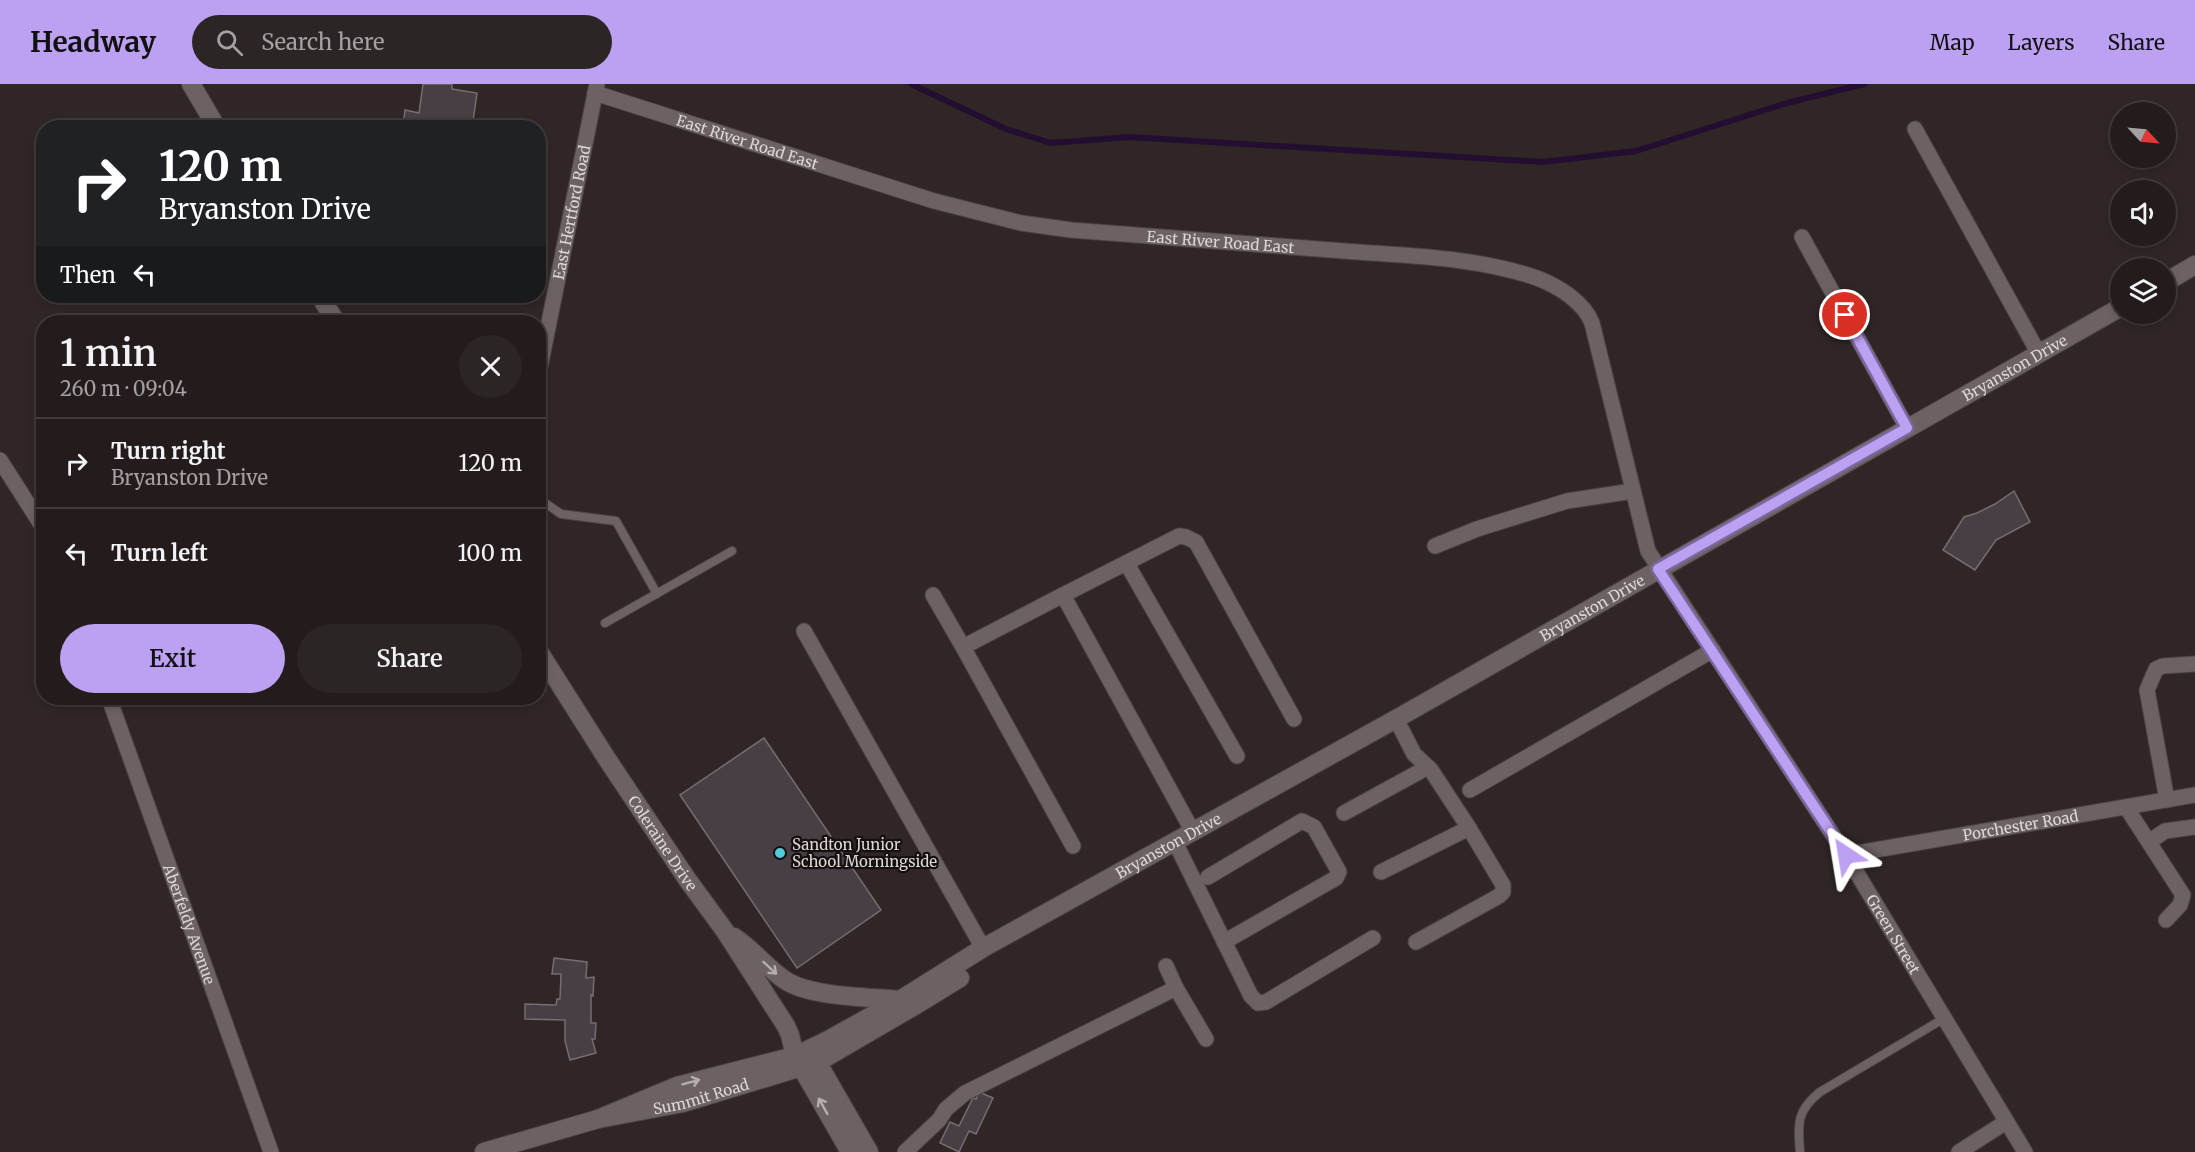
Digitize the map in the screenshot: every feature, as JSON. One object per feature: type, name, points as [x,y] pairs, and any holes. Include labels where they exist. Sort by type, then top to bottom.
[{"type":"main road","points":[[191,84],[212,120]]},
{"type":"main road","points":[[2176,276],[2195,265]]},
{"type":"main road","name":"Bryanston Drive","points":[[806,1058],[983,948],[1396,719],[2110,313]]},
{"type":"main road","name":"Coleraine Drive","points":[[546,662],[869,1152]]},
{"type":"main road","name":"Bryanston Drive","points":[[806,1058],[916,1005],[1093,888]]},
{"type":"main road","points":[[725,931],[755,952],[773,972],[790,983],[809,990],[900,1000]]},
{"type":"main road","name":"Coleraine Drive","points":[[806,1058],[850,1152]]},
{"type":"main road","name":"Summit Road","points":[[484,1152],[598,1119],[684,1103],[806,1058]]},
{"type":"street","name":"East Hertford Road","points":[[546,337],[596,88]]},
{"type":"street","name":"East River Road East","points":[[596,88],[934,201],[1021,223],[1071,230],[1415,257],[1496,266],[1540,280],[1574,300],[1590,317],[1648,551],[1658,569]]},
{"type":"street","points":[[1915,129],[2038,354]]},
{"type":"street","points":[[1802,237],[1907,428]]},
{"type":"street","points":[[0,460],[36,516]]},
{"type":"street","points":[[1435,546],[1477,529],[1567,501],[1633,491]]},
{"type":"street","points":[[963,647],[1179,536],[1186,537],[1196,542],[1294,719]]},
{"type":"street","points":[[1127,564],[1237,756]]},
{"type":"street","name":"Green Street","points":[[1658,569],[1846,855],[2025,1152]]},
{"type":"street","points":[[933,595],[1073,846]]},
{"type":"street","points":[[1063,595],[1193,832]]},
{"type":"street","points":[[804,631],[983,948]]},
{"type":"street","points":[[1470,790],[1713,650]]},
{"type":"street","points":[[2167,800],[2147,690],[2156,669],[2163,666],[2195,664]]},
{"type":"street","name":"Aberfeldy Avenue","points":[[111,705],[271,1152]]},
{"type":"street","points":[[1396,719],[1414,754],[1428,767],[1470,828],[1500,879],[1503,892],[1416,942]]},
{"type":"street","points":[[1344,813],[1428,767]]},
{"type":"street","name":"Porchester Road","points":[[1846,855],[2195,795]]},
{"type":"street","points":[[2126,807],[2183,895],[2180,905],[2166,920]]},
{"type":"street","points":[[1208,877],[1302,821],[1314,827],[1339,872],[1336,878],[1224,942]]},
{"type":"street","points":[[2149,842],[2165,831],[2195,827]]},
{"type":"street","points":[[1381,873],[1470,828]]},
{"type":"street","points":[[1175,842],[1251,996],[1258,1003],[1266,1002],[1373,938]]},
{"type":"street","points":[[1166,966],[1176,988],[1206,1039]]},
{"type":"street","points":[[905,1152],[939,1120],[946,1109],[965,1094],[1176,988]]},
{"type":"street","points":[[1959,1152],[2006,1122]]},
{"type":"lane","points":[[546,504],[561,514],[616,521],[657,594]]},
{"type":"lane","points":[[605,623],[732,551]]},
{"type":"lane","points":[[1800,1152],[1798,1128],[1800,1114],[1807,1102],[1943,1019]]},
{"type":"building","points":[[423,84],[452,84],[452,89],[477,93],[473,120],[404,120],[405,110],[419,113]]},
{"type":"building","points":[[2014,491],[2030,522],[1996,540],[1975,570],[1943,550],[1964,517],[1995,504]]},
{"type":"building","name":"Sandton Junior School Morningside","points":[[764,738],[881,910],[797,968],[680,795]]},
{"type":"building","points":[[554,958],[587,962],[586,978],[594,977],[593,996],[591,995],[591,1023],[596,1023],[595,1039],[592,1039],[596,1053],[570,1060],[565,1041],[565,1020],[525,1019],[525,1004],[556,1005],[557,999],[560,999],[561,974],[552,974]]},
{"type":"building","points":[[979,1092],[993,1098],[976,1134],[969,1131],[959,1152],[940,1143],[950,1122],[959,1126],[973,1098],[976,1099]]},
{"type":"waterway","points":[[911,84],[1006,129],[1051,143],[1129,137],[1543,162],[1636,151],[1787,103],[1864,84]]},
{"type":"place","name":"Sandton Junior School Morningside","points":[[780,853]]},
{"type":"route","points":[[1845,315],[1907,428],[1658,569],[1846,855]]}]
